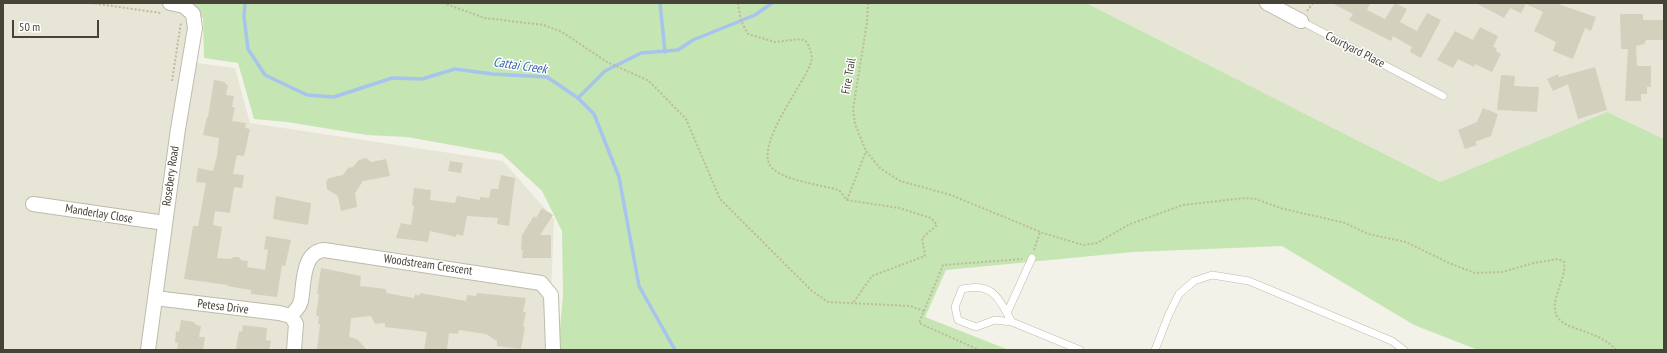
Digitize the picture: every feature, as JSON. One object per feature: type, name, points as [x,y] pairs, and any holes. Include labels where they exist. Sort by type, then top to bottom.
[{"type":"street","name":"Courtyard Place","points":[[1267,3],[1301,21]]},
{"type":"street","name":"Rosebery Road","points":[[148,350],[178,129],[195,28],[193,14],[173,7]]},
{"type":"street","name":"Manderlay Close","points":[[33,204],[165,223]]},
{"type":"street","name":"Woodstream Crescent","points":[[291,316],[301,301],[307,262],[311,255],[317,250],[324,250],[541,283],[546,286],[551,295],[553,350]]},
{"type":"street","name":"Petesa Drive","points":[[155,298],[279,313],[291,316]]},
{"type":"street","points":[[291,316],[296,324],[294,350]]},
{"type":"lane","name":"Courtyard Place","points":[[1301,21],[1443,96]]},
{"type":"lane","points":[[1007,313],[1032,258]]},
{"type":"lane","points":[[1155,350],[1169,314],[1179,294],[1194,281],[1212,275],[1249,281],[1392,341],[1404,350]]},
{"type":"lane","points":[[1012,322],[996,294],[976,286],[962,289],[954,307],[958,320],[976,327],[995,320],[1012,322],[1080,350]]},
{"type":"path","points":[[91,3],[173,7]]},
{"type":"path","points":[[442,3],[485,18],[544,25],[562,32],[607,62],[649,81],[686,119],[720,199],[812,291],[828,302],[910,306],[924,311]]},
{"type":"path","points":[[738,3],[741,21],[748,34],[775,42],[801,39],[807,42],[812,53],[811,65],[781,115],[768,149],[767,161],[772,169],[784,176],[839,190],[847,200],[899,208],[931,218],[937,225],[922,238],[925,256],[872,276],[853,303]]},
{"type":"path","name":"Fire Trail","points":[[868,3],[867,22],[853,109],[854,124],[866,151],[880,168],[900,181],[951,195],[1040,232],[1083,245],[1097,243],[1130,224],[1182,205],[1245,198],[1256,199],[1280,208],[1345,223],[1368,234],[1406,242],[1449,263],[1475,273],[1502,272],[1534,263],[1558,259],[1564,262],[1565,270],[1554,302],[1558,316],[1565,324],[1599,337],[1616,350]]},
{"type":"path","points":[[847,200],[866,151]]},
{"type":"path","points":[[979,350],[919,323],[943,265],[1032,258],[1040,232]]},
{"type":"shaded area","points":[[3,3],[170,3],[193,14],[189,62],[235,68],[250,123],[503,161],[554,219],[551,295],[553,350],[3,350]]},
{"type":"shaded area","points":[[1086,3],[1664,3],[1664,139],[1607,112],[1440,182]]},
{"type":"green space","points":[[187,3],[1086,3],[1440,182],[1607,112],[1664,139],[1664,350],[1478,350],[1414,325],[1282,246],[1133,252],[946,270],[925,317],[1009,350],[558,350],[563,295],[562,231],[542,191],[502,154],[407,137],[367,135],[287,122],[254,119],[238,63],[204,58],[203,18]]},
{"type":"building","points":[[1332,3],[1370,3],[1367,10],[1385,19],[1395,3],[1407,9],[1400,22],[1417,31],[1427,13],[1441,20],[1421,58],[1410,52],[1412,47],[1393,36],[1391,41],[1349,20],[1353,14]]},
{"type":"building","points":[[1476,3],[1555,3],[1596,17],[1591,31],[1585,28],[1573,59],[1553,51],[1556,42],[1534,31],[1543,12],[1526,4],[1521,13],[1510,8],[1504,18]]},
{"type":"building","points":[[1620,14],[1643,14],[1643,20],[1664,20],[1664,40],[1646,40],[1644,44],[1636,46],[1637,66],[1651,66],[1651,87],[1647,87],[1647,94],[1641,94],[1641,101],[1625,101],[1628,49],[1621,49]]},
{"type":"building","points":[[1480,27],[1498,36],[1493,47],[1497,48],[1496,51],[1501,54],[1492,72],[1475,64],[1474,67],[1458,59],[1453,68],[1437,60],[1455,31],[1473,40]]},
{"type":"building","points":[[1595,67],[1607,110],[1578,119],[1568,84],[1553,91],[1547,79],[1558,74],[1559,77]]},
{"type":"building","points":[[1501,75],[1515,76],[1514,86],[1539,87],[1537,112],[1497,110]]},
{"type":"building","points":[[214,80],[225,82],[225,84],[228,85],[226,95],[234,96],[232,107],[235,107],[232,121],[246,123],[245,128],[250,129],[244,156],[237,155],[233,174],[244,175],[242,188],[234,187],[230,213],[215,211],[213,225],[222,227],[217,258],[231,259],[234,257],[239,257],[241,260],[248,261],[247,267],[265,270],[268,250],[264,249],[266,236],[291,240],[285,266],[282,265],[277,297],[251,294],[251,290],[227,286],[228,285],[184,279],[193,226],[198,226],[206,183],[196,182],[198,168],[213,171],[217,156],[219,138],[203,135],[208,117]]},
{"type":"building","points":[[1483,108],[1498,114],[1491,136],[1475,142],[1477,145],[1465,149],[1458,130],[1477,122]]},
{"type":"building","points":[[366,158],[371,162],[386,159],[390,176],[363,181],[355,193],[357,207],[341,211],[338,196],[327,189],[326,182],[329,178],[343,175],[348,168],[353,167],[359,160]]},
{"type":"building","points":[[450,161],[463,163],[461,173],[448,171]]},
{"type":"building","points":[[501,175],[515,178],[509,226],[497,224],[498,218],[467,216],[463,236],[457,234],[456,237],[430,231],[428,242],[396,238],[401,223],[411,225],[414,206],[412,205],[414,188],[431,190],[430,200],[455,203],[457,196],[480,200],[480,197],[489,198],[491,189],[498,189]]},
{"type":"building","points":[[276,196],[311,203],[308,225],[273,219]]},
{"type":"building","points":[[542,208],[553,215],[540,235],[551,235],[551,258],[522,258],[522,235],[534,216],[536,218]]},
{"type":"building","points":[[321,268],[361,276],[360,286],[386,289],[386,293],[414,298],[415,294],[419,296],[420,293],[466,301],[467,295],[476,296],[477,293],[526,298],[523,312],[526,312],[523,326],[525,327],[521,349],[497,346],[497,341],[486,334],[459,330],[458,334],[449,333],[447,350],[424,350],[427,332],[385,327],[385,323],[375,324],[371,316],[351,318],[349,337],[357,339],[367,350],[317,350],[320,324],[318,324],[319,316],[316,316],[319,294],[317,294]]},
{"type":"building","points":[[181,320],[194,322],[196,325],[201,326],[199,337],[205,337],[203,350],[177,350],[178,343],[175,342],[176,331],[179,332]]},
{"type":"building","points":[[243,325],[267,328],[266,340],[271,341],[269,350],[236,349],[239,331],[242,332]]},
{"type":"waterway","name":"Cattai Creek","points":[[245,3],[244,17],[248,49],[265,75],[307,95],[334,97],[392,78],[422,79],[455,69],[492,74],[547,77],[578,98],[594,114],[619,177],[639,286],[675,350]]},
{"type":"waterway","points":[[660,3],[665,52]]},
{"type":"waterway","points":[[578,98],[605,71],[641,53],[678,50],[693,40],[755,15],[772,3]]}]
